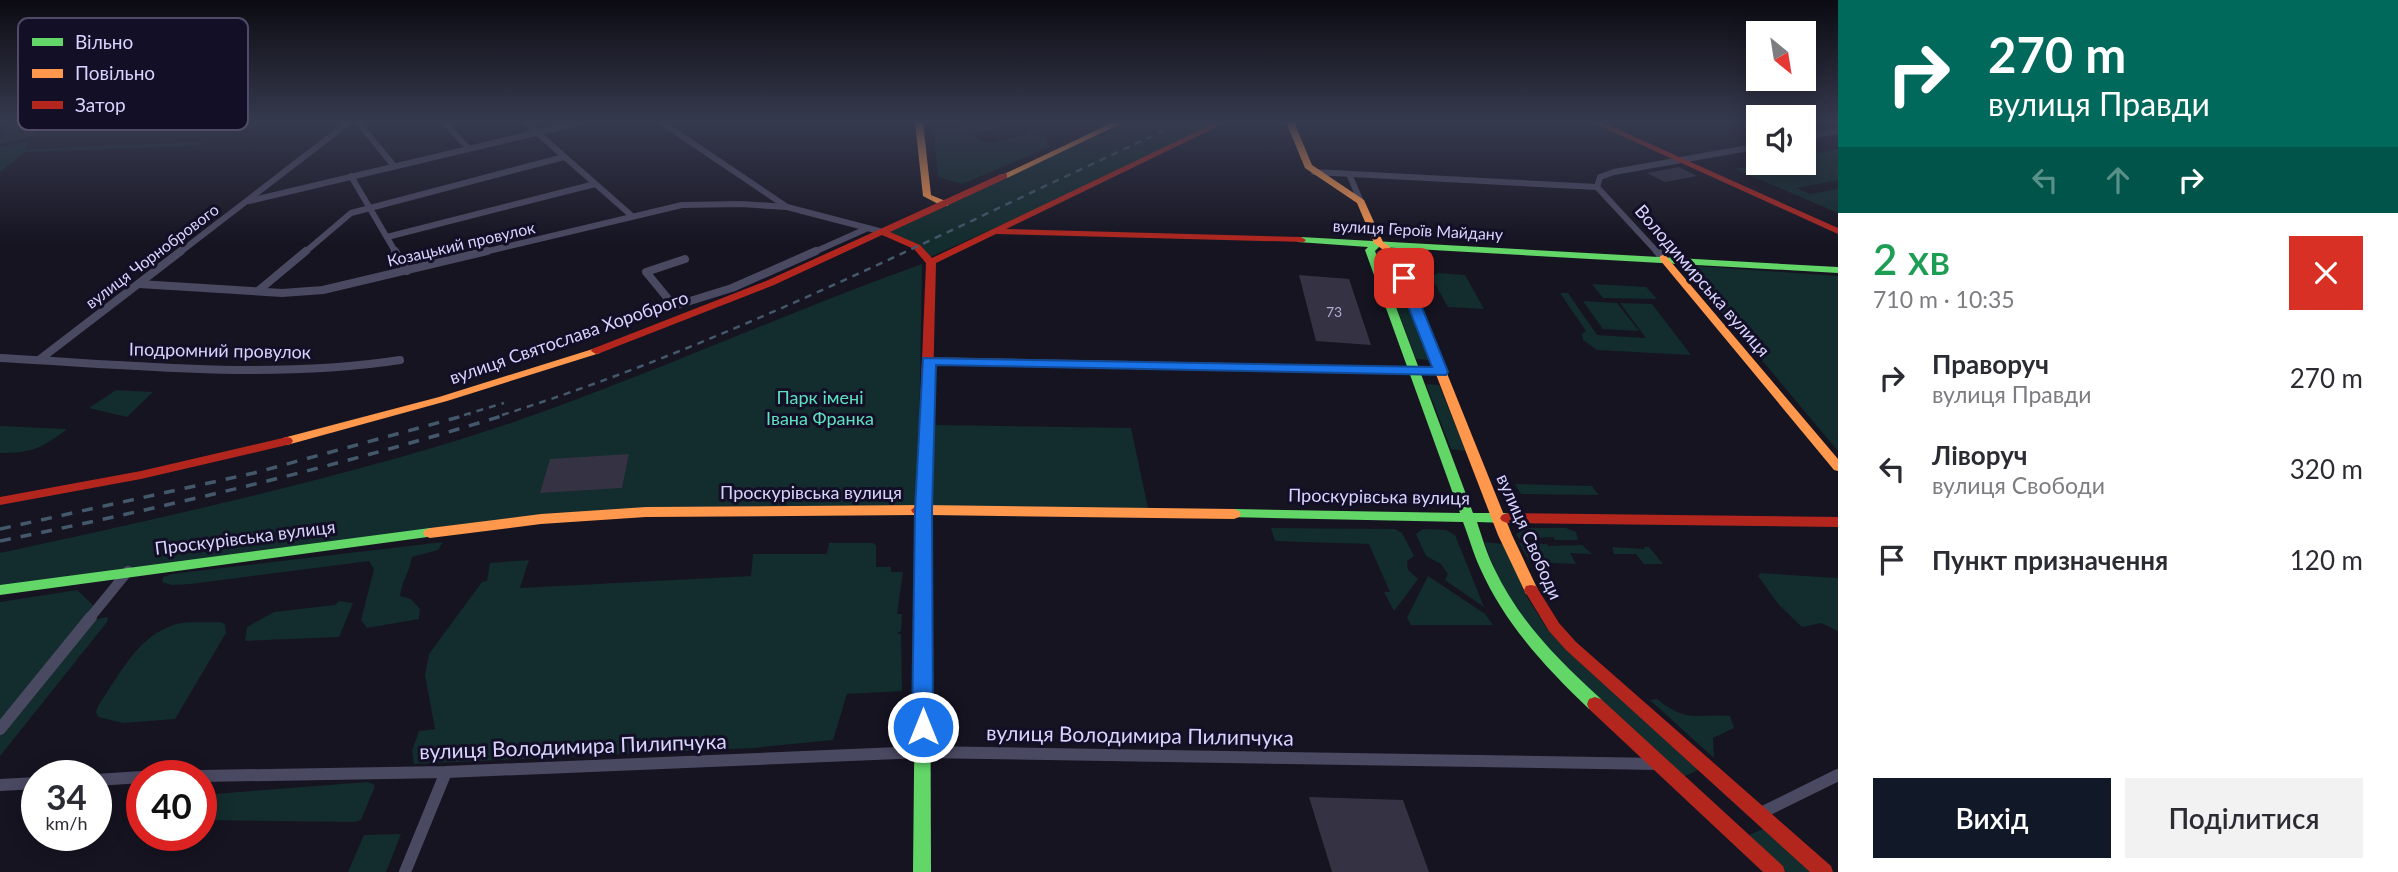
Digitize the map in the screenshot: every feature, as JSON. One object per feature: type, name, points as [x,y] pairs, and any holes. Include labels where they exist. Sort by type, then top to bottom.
[{"type":"street","name":"вулиця Чорнобрового","points":[[39,360],[296,163]]},
{"type":"street","points":[[391,163],[394,166]]},
{"type":"street","points":[[247,201],[408,163]]},
{"type":"street","points":[[258,291],[351,213],[368,204],[540,163]]},
{"type":"street","points":[[571,163],[632,216]]},
{"type":"street","points":[[721,163],[786,207],[883,232],[917,247],[931,262],[923,510],[922,872]]},
{"type":"street","points":[[923,163],[927,196],[944,204]]},
{"type":"street","name":"вулиця Святослава Хороброго","points":[[0,501],[155,473],[266,447],[501,382],[655,330],[778,279],[1033,163]]},
{"type":"street","points":[[931,262],[1139,163]]},
{"type":"street","points":[[1306,163],[1314,172],[1361,202]]},
{"type":"street","points":[[1314,172],[1597,187],[1597,181],[1606,174],[1660,163]]},
{"type":"street","points":[[1685,163],[1838,231]]},
{"type":"street","points":[[1349,174],[1361,202]]},
{"type":"street","points":[[351,176],[407,271]]},
{"type":"street","points":[[387,237],[595,184]]},
{"type":"street","name":"Володимирська вулиця","points":[[1597,187],[1663,258],[1838,467]]},
{"type":"street","name":"вулиця Свободи","points":[[1361,202],[1379,243],[1394,254],[1499,516],[1534,597],[1553,626],[1571,646],[1824,872]]},
{"type":"street","name":"Козацький провулок","points":[[139,284],[258,291],[323,290],[682,205],[707,203],[786,207]]},
{"type":"street","points":[[685,259],[646,272],[674,306],[732,288],[868,228]]},
{"type":"street","name":"вулиця Героїв Майдану","points":[[997,232],[1379,243],[1838,270]]},
{"type":"street","name":"вулиця Свободи","points":[[1379,243],[1370,250],[1497,595],[1520,630],[1542,655],[1776,872]]},
{"type":"street","name":"Іподромний провулок","points":[[0,358],[177,368],[268,369],[354,368],[400,360]]},
{"type":"street","points":[[929,361],[1413,369],[1441,372]]},
{"type":"street","name":"Проскурівська вулиця","points":[[0,590],[128,571],[541,519],[646,512],[923,510],[1838,522]]},
{"type":"street","points":[[0,729],[128,571]]},
{"type":"street","name":"вулиця Володимира Пилипчука","points":[[217,776],[446,772],[922,752],[1659,764]]},
{"type":"street","points":[[405,872],[446,772]]},
{"type":"street","points":[[1759,814],[1838,775]]},
{"type":"street","points":[[0,785],[21,784]]},
{"type":"green space","points":[[0,163],[12,163],[0,172]]},
{"type":"green space","points":[[937,163],[1013,163],[962,184],[938,177]]},
{"type":"green space","points":[[1037,163],[1132,163],[928,258],[889,232]]},
{"type":"green space","points":[[1816,163],[1838,163],[1838,180],[1796,188],[1810,194],[1838,189],[1838,213],[1749,175],[1816,175]]},
{"type":"green space","points":[[1746,167],[1746,174],[1735,169]]},
{"type":"green space","points":[[1376,251],[1389,252],[1430,360],[1416,359]]},
{"type":"green space","name":"Парк імені Івана Франка","points":[[922,264],[918,506],[647,508],[0,586],[0,553],[284,488],[452,442],[512,423],[630,379]]},
{"type":"green space","points":[[1682,265],[1838,276],[1838,451]]},
{"type":"green space","points":[[1438,273],[1465,275],[1484,309],[1448,307],[1431,277]]},
{"type":"green space","points":[[1592,284],[1646,287],[1657,299],[1603,298]]},
{"type":"green space","points":[[1560,293],[1568,293],[1597,335],[1646,338],[1620,303],[1652,304],[1691,355],[1597,350],[1583,340],[1582,334],[1586,331]]},
{"type":"green space","points":[[1583,301],[1617,303],[1639,331],[1603,329]]},
{"type":"green space","points":[[1426,384],[1439,385],[1466,451],[1451,449]]},
{"type":"green space","points":[[116,390],[153,392],[127,417],[89,408]]},
{"type":"green space","points":[[932,425],[1131,428],[1148,508],[929,506]]},
{"type":"green space","points":[[0,426],[67,429],[36,448],[0,453]]},
{"type":"green space","points":[[1515,484],[1592,486],[1599,495],[1521,494]]},
{"type":"green space","points":[[1271,528],[1395,529],[1402,533],[1414,556],[1407,561],[1408,570],[1418,579],[1394,611],[1384,592],[1390,592],[1369,544],[1275,541]]},
{"type":"green space","points":[[1526,528],[1566,528],[1576,532],[1578,540],[1555,540],[1553,537],[1519,539],[1516,534]]},
{"type":"green space","points":[[1423,529],[1446,530],[1455,535],[1484,607],[1445,580],[1448,574],[1441,564],[1426,556],[1416,534]]},
{"type":"green space","points":[[443,542],[438,550],[412,557],[402,586],[400,596],[411,599],[420,609],[419,619],[367,628],[361,620],[374,569],[369,561],[191,584],[172,585],[162,582],[163,577],[172,574]]},
{"type":"green space","points":[[1484,542],[1504,544],[1527,597],[1546,627],[1565,648],[1700,769],[1683,777],[1537,641],[1505,595]]},
{"type":"green space","points":[[829,543],[873,543],[876,546],[876,567],[891,567],[891,572],[903,572],[897,614],[902,614],[901,631],[897,633],[901,634],[902,691],[847,694],[833,740],[753,748],[414,764],[412,751],[419,731],[435,729],[425,675],[429,654],[482,582],[487,581],[490,563],[529,560],[520,588],[751,576],[753,554],[827,554]]},
{"type":"green space","points":[[1519,543],[1582,545],[1592,554],[1570,553],[1576,564],[1530,562]]},
{"type":"green space","points":[[1612,547],[1649,547],[1663,564],[1644,564],[1636,554],[1614,554]]},
{"type":"green space","points":[[1760,573],[1838,578],[1838,631],[1821,623],[1802,627],[1779,605],[1758,576]]},
{"type":"green space","points":[[1428,576],[1485,614],[1493,625],[1411,625],[1407,618]]},
{"type":"green space","points":[[77,590],[97,609],[88,621],[108,617],[107,622],[0,756],[0,602]]},
{"type":"green space","points":[[339,601],[353,603],[339,637],[245,641],[247,627],[274,612],[335,605]]},
{"type":"green space","points":[[221,622],[225,625],[226,633],[175,719],[123,723],[98,717],[98,706],[131,657],[151,637],[177,624]]},
{"type":"green space","points":[[1657,699],[1685,715],[1730,716],[1734,728],[1713,738],[1714,758],[1650,700]]},
{"type":"green space","points":[[368,782],[375,785],[361,820],[355,822],[217,820],[217,794]]},
{"type":"green space","points":[[1765,828],[1814,872],[1786,872],[1747,836]]},
{"type":"green space","points":[[401,834],[386,872],[348,872],[364,835]]},
{"type":"building","points":[[1679,167],[1697,176],[1665,182],[1647,173]]},
{"type":"building","points":[[1299,275],[1349,279],[1371,345],[1316,341]]},
{"type":"building","points":[[629,454],[622,488],[540,493],[550,459]]},
{"type":"building","points":[[1309,797],[1403,800],[1429,872],[1332,872]]},
{"type":"railway","points":[[502,415],[590,385],[762,317],[1096,163]]},
{"type":"railway","points":[[464,415],[504,403]]},
{"type":"railway","points":[[0,529],[254,473],[470,414]]},
{"type":"railway","points":[[0,541],[256,484],[508,414]]},
{"type":"traffic: fast","points":[[1301,240],[1838,270]]},
{"type":"traffic: fast","points":[[1379,243],[1370,250],[1486,566],[1520,625],[1561,672],[1595,704]]},
{"type":"traffic: fast","points":[[1234,514],[1507,518]]},
{"type":"traffic: fast","points":[[0,590],[430,533]]},
{"type":"traffic: fast","points":[[922,872],[923,580]]},
{"type":"traffic: slow","points":[[923,163],[927,196],[945,204]]},
{"type":"traffic: slow","points":[[1004,176],[1033,163]]},
{"type":"traffic: slow","points":[[1307,163],[1361,202],[1379,243],[1394,254],[1505,535],[1531,590]]},
{"type":"traffic: slow","points":[[1663,258],[1838,467]]},
{"type":"traffic: slow","points":[[287,441],[443,399],[596,351]]},
{"type":"traffic: slow","points":[[430,533],[541,519],[646,512],[918,510]]},
{"type":"traffic: slow","points":[[923,580],[923,510],[1234,514]]},
{"type":"traffic: jam","points":[[918,510],[923,510],[931,262],[1138,163]]},
{"type":"traffic: jam","points":[[1686,163],[1838,231]]},
{"type":"traffic: jam","points":[[596,351],[770,283],[1004,176]]},
{"type":"traffic: jam","points":[[883,232],[917,247],[931,262]]},
{"type":"traffic: jam","points":[[997,232],[1301,240]]},
{"type":"traffic: jam","points":[[0,501],[141,475],[287,441]]},
{"type":"traffic: jam","points":[[1507,518],[1838,522]]},
{"type":"traffic: jam","points":[[1531,590],[1554,627],[1571,646],[1824,872]]},
{"type":"traffic: jam","points":[[1595,704],[1776,872]]},
{"type":"route","points":[[923,727],[923,510],[929,361],[1413,369],[1441,372],[1404,278]]}]
